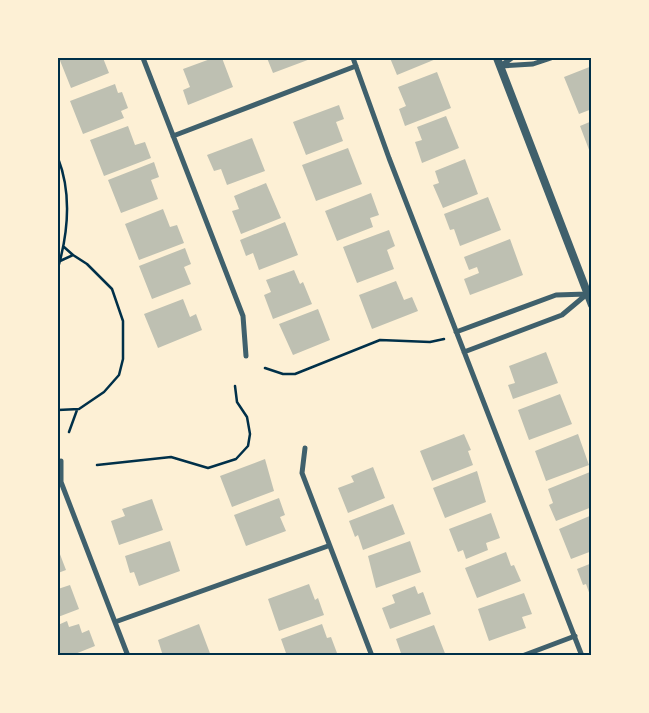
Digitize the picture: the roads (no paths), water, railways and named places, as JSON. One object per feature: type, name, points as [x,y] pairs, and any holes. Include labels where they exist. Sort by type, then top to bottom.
[{"type":"street","points":[[143,58],[243,316],[246,356]]},
{"type":"street","points":[[353,58],[456,332],[582,656]]},
{"type":"street","points":[[497,58],[592,305]]},
{"type":"street","points":[[500,66],[512,58]]},
{"type":"street","points":[[500,66],[533,64],[551,58]]},
{"type":"street","points":[[173,136],[356,66]]},
{"type":"street","points":[[456,332],[556,295],[587,294]]},
{"type":"street","points":[[464,352],[562,315],[587,294]]},
{"type":"street","points":[[306,448],[302,473],[328,546],[372,656]]},
{"type":"street","points":[[61,461],[61,482],[128,656]]},
{"type":"street","points":[[115,622],[328,546]]},
{"type":"street","points":[[522,656],[575,636]]}]
